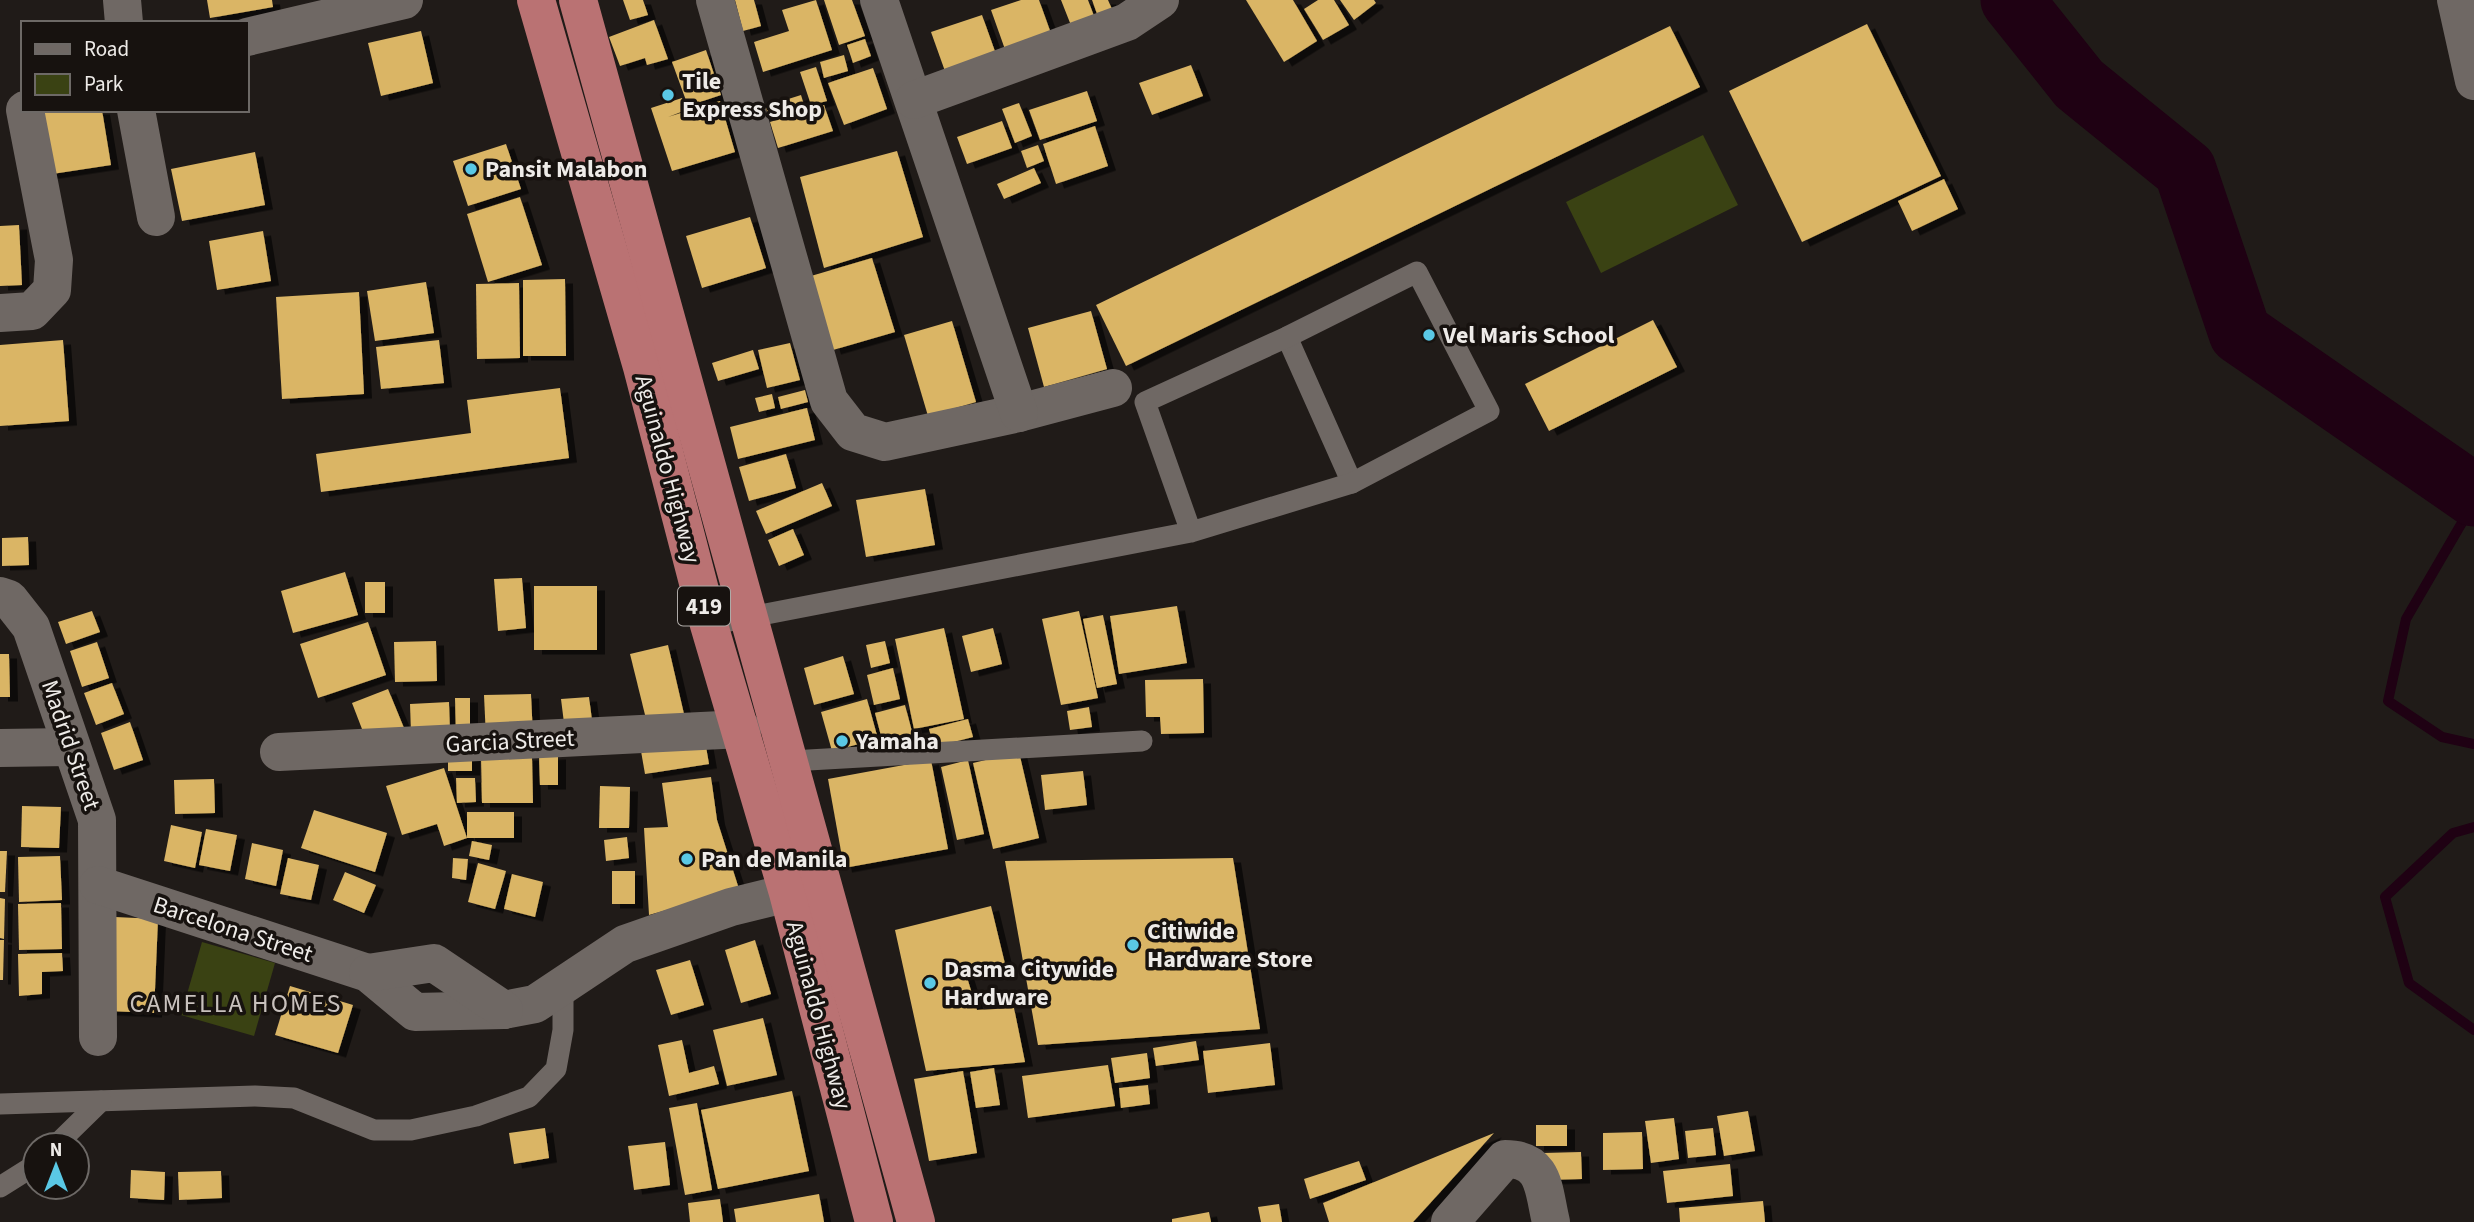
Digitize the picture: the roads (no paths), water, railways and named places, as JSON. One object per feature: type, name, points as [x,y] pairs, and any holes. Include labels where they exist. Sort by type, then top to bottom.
[{"type":"highway","name":"Aguinaldo Highway","points":[[536,0],[642,367],[709,625],[742,729],[788,893],[872,1217]]},
{"type":"highway","name":"Aguinaldo Highway","points":[[578,0],[751,615],[914,1213]]},
{"type":"street","points":[[122,0],[124,21]]},
{"type":"street","points":[[248,37],[304,12],[404,0]]},
{"type":"street","points":[[715,0],[830,401],[853,432],[885,442],[1019,413],[1113,388]]},
{"type":"street","points":[[879,0],[1019,413]]},
{"type":"street","points":[[914,100],[1128,22],[1160,0]]},
{"type":"street","points":[[2456,0],[2474,81]]},
{"type":"street","points":[[0,313],[32,311],[52,290],[54,260],[25,112]]},
{"type":"street","points":[[136,112],[156,216]]},
{"type":"street","name":"Madrid Street","points":[[0,596],[9,599],[31,627],[97,820],[98,1037]]},
{"type":"street","name":"Garcia Street","points":[[279,752],[742,729]]},
{"type":"street","points":[[0,748],[70,747]]},
{"type":"street","name":"Barcelona Street","points":[[99,885],[368,973],[415,1012],[505,1010],[535,1004],[625,944],[731,907],[788,893],[827,890]]},
{"type":"street","points":[[1450,1222],[1505,1159],[1523,1159],[1539,1171],[1552,1222]]},
{"type":"lane","points":[[709,625],[1191,532],[1352,483],[1489,411],[1417,272],[1287,337],[1145,402],[1191,532]]},
{"type":"lane","points":[[1287,337],[1352,483]]},
{"type":"lane","points":[[791,761],[1142,741]]},
{"type":"lane","points":[[0,1104],[255,1096],[294,1098],[373,1130],[411,1130],[476,1116],[528,1097],[556,1069],[563,1030],[563,987]]},
{"type":"lane","points":[[70,1131],[101,1101]]},
{"type":"lane","points":[[0,1187],[21,1174]]},
{"type":"lane","points":[[872,1217],[914,1213]]},
{"type":"waterway","points":[[2012,0],[2079,84],[2185,170],[2240,333],[2474,495]]},
{"type":"waterway","points":[[2474,502],[2406,619],[2388,701],[2442,737],[2474,744]]},
{"type":"waterway","points":[[2474,827],[2453,833],[2385,897],[2409,983],[2474,1030]]},
{"type":"place","name":"Tile Express Shop","points":[[668,95]]},
{"type":"place","name":"Pansit Malabon","points":[[471,169]]},
{"type":"place","name":"Vel Maris School","points":[[1429,335]]},
{"type":"place","name":"Yamaha","points":[[842,741]]},
{"type":"place","name":"Pan de Manila","points":[[687,859]]},
{"type":"place","name":"Citiwide Hardware Store","points":[[1133,945]]},
{"type":"place","name":"Dasma Citywide Hardware","points":[[930,983]]},
{"type":"district","name":"CAMELLA HOMES","points":[[236,1003]]}]
